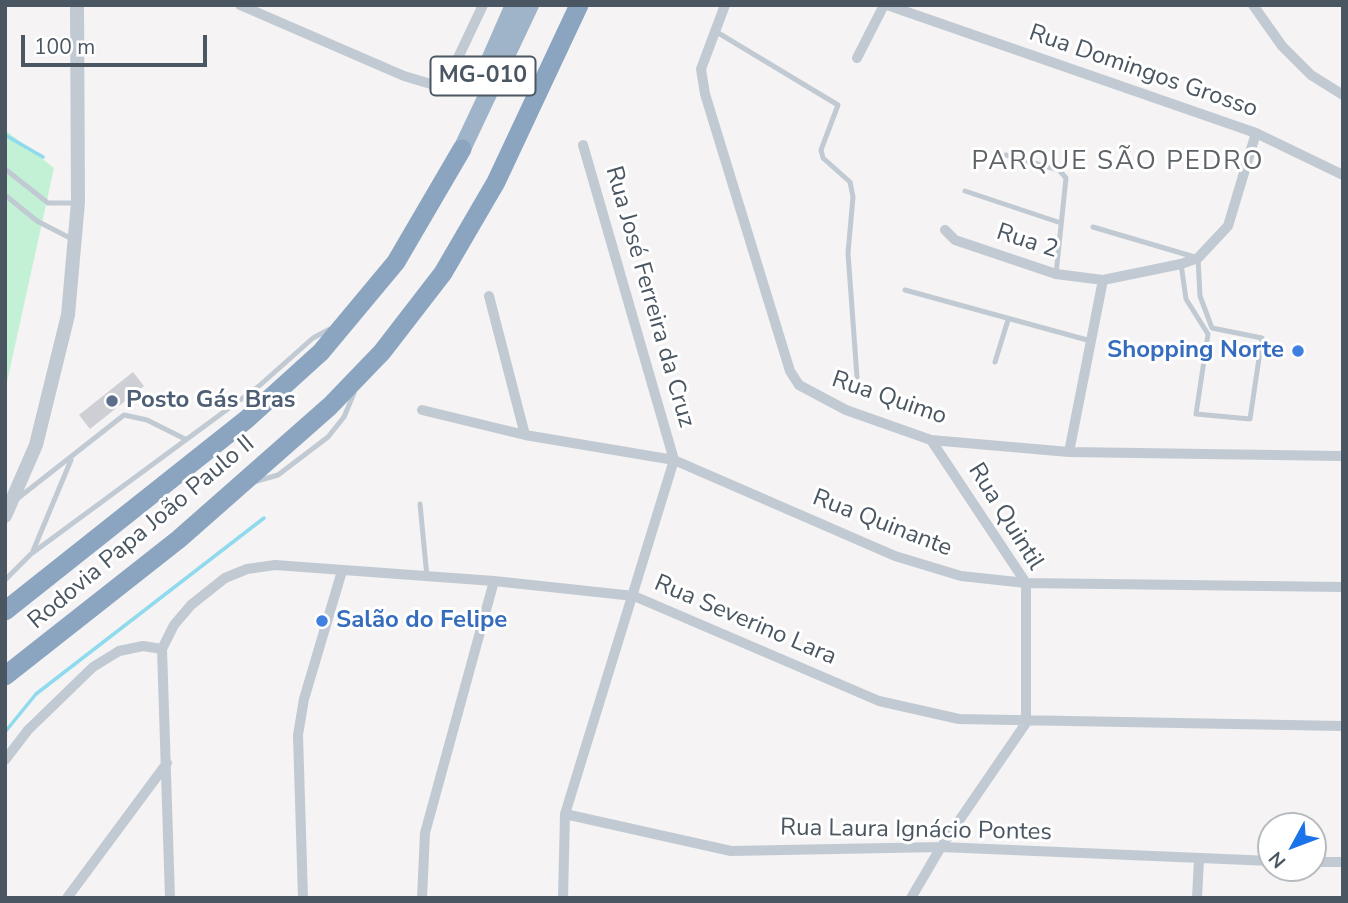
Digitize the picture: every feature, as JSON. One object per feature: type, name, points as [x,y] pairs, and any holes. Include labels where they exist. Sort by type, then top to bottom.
[{"type":"highway","name":"MG-010","points":[[462,149],[468,109],[514,5]]},
{"type":"highway","points":[[462,149],[530,5]]},
{"type":"highway","name":"Rodovia Papa João Paulo II","points":[[5,677],[178,539],[330,406],[362,373],[443,273],[496,182],[579,5]]},
{"type":"highway","name":"Rodovia Papa João Paulo II","points":[[5,611],[247,419],[321,352],[396,262],[462,149]]},
{"type":"street","points":[[5,516],[36,445],[68,316],[77,241],[77,5]]},
{"type":"street","points":[[240,5],[404,76],[441,87],[447,81],[483,5]]},
{"type":"street","points":[[715,30],[725,5]]},
{"type":"street","points":[[857,58],[886,5]]},
{"type":"street","name":"Rua Domingos Grosso","points":[[886,5],[1256,133],[1343,174]]},
{"type":"street","points":[[1253,5],[1282,46],[1311,75],[1343,95]]},
{"type":"street","name":"Rua Quimo","points":[[715,30],[701,69],[705,94],[790,371],[799,385],[813,395],[931,440],[1069,452],[1343,456]]},
{"type":"street","points":[[1198,258],[1228,226],[1256,133]]},
{"type":"street","name":"Rua José Ferreira da Cruz","points":[[583,145],[674,460]]},
{"type":"street","name":"Rua 2","points":[[945,230],[955,240],[1056,274],[1103,280],[1198,258]]},
{"type":"street","points":[[1069,452],[1103,280]]},
{"type":"street","points":[[489,296],[525,435]]},
{"type":"street","name":"Rua Quinante","points":[[422,410],[525,435],[674,460],[895,556],[961,576],[1026,583],[1343,587]]},
{"type":"street","name":"Rua Quintil","points":[[931,440],[1026,583],[1026,723]]},
{"type":"street","points":[[563,898],[565,814],[674,460]]},
{"type":"street","name":"Rua Severino Lara","points":[[162,649],[174,625],[191,605],[225,578],[247,569],[275,565],[494,581],[634,596],[878,701],[959,719],[1026,723],[1343,726]]},
{"type":"street","points":[[303,898],[298,735],[304,699],[342,571]]},
{"type":"street","points":[[422,898],[425,834],[494,581]]},
{"type":"street","points":[[5,760],[28,730],[93,667],[119,651],[144,646],[162,649],[170,898]]},
{"type":"street","points":[[911,898],[941,847],[1026,723]]},
{"type":"street","points":[[67,898],[167,763]]},
{"type":"street","name":"Rua Laura Ignácio Pontes","points":[[565,814],[731,851],[941,847],[1257,861]]},
{"type":"street","points":[[1197,898],[1199,859]]},
{"type":"lane","points":[[715,30],[838,105],[821,150],[823,158],[850,182],[853,197],[848,253],[857,377]]},
{"type":"lane","points":[[1006,155],[1059,170],[1066,178],[1056,274]]},
{"type":"lane","points":[[5,169],[48,203],[78,202]]},
{"type":"lane","points":[[965,191],[1061,223]]},
{"type":"lane","points":[[5,195],[37,221],[77,241]]},
{"type":"lane","points":[[1093,227],[1198,258],[1200,296],[1212,328],[1262,338],[1250,419],[1196,414],[1208,334],[1186,299],[1181,264]]},
{"type":"lane","points":[[905,290],[1091,341]]},
{"type":"lane","points":[[1186,299],[1200,296]]},
{"type":"lane","name":"Rodovia Papa João Paulo II","points":[[5,580],[31,554],[259,386],[313,338],[351,318]]},
{"type":"lane","points":[[995,362],[1008,320]]},
{"type":"lane","points":[[13,502],[124,415],[147,420],[185,439]]},
{"type":"lane","points":[[31,554],[72,457]]},
{"type":"lane","points":[[420,505],[427,577]]},
{"type":"green space","points":[[5,130],[54,168],[5,391]]},
{"type":"building","name":"Posto Gás Bras","points":[[133,372],[144,386],[90,429],[79,415]]},
{"type":"waterway","points":[[5,135],[43,157]]},
{"type":"waterway","points":[[5,732],[36,694],[264,518]]},
{"type":"place","name":"Shopping Norte","points":[[1298,351]]},
{"type":"place","name":"Posto Gás Bras","points":[[112,401]]},
{"type":"place","name":"Salão do Felipe","points":[[322,621]]},
{"type":"district","name":"PARQUE SÃO PEDRO","points":[[1118,163]]}]
